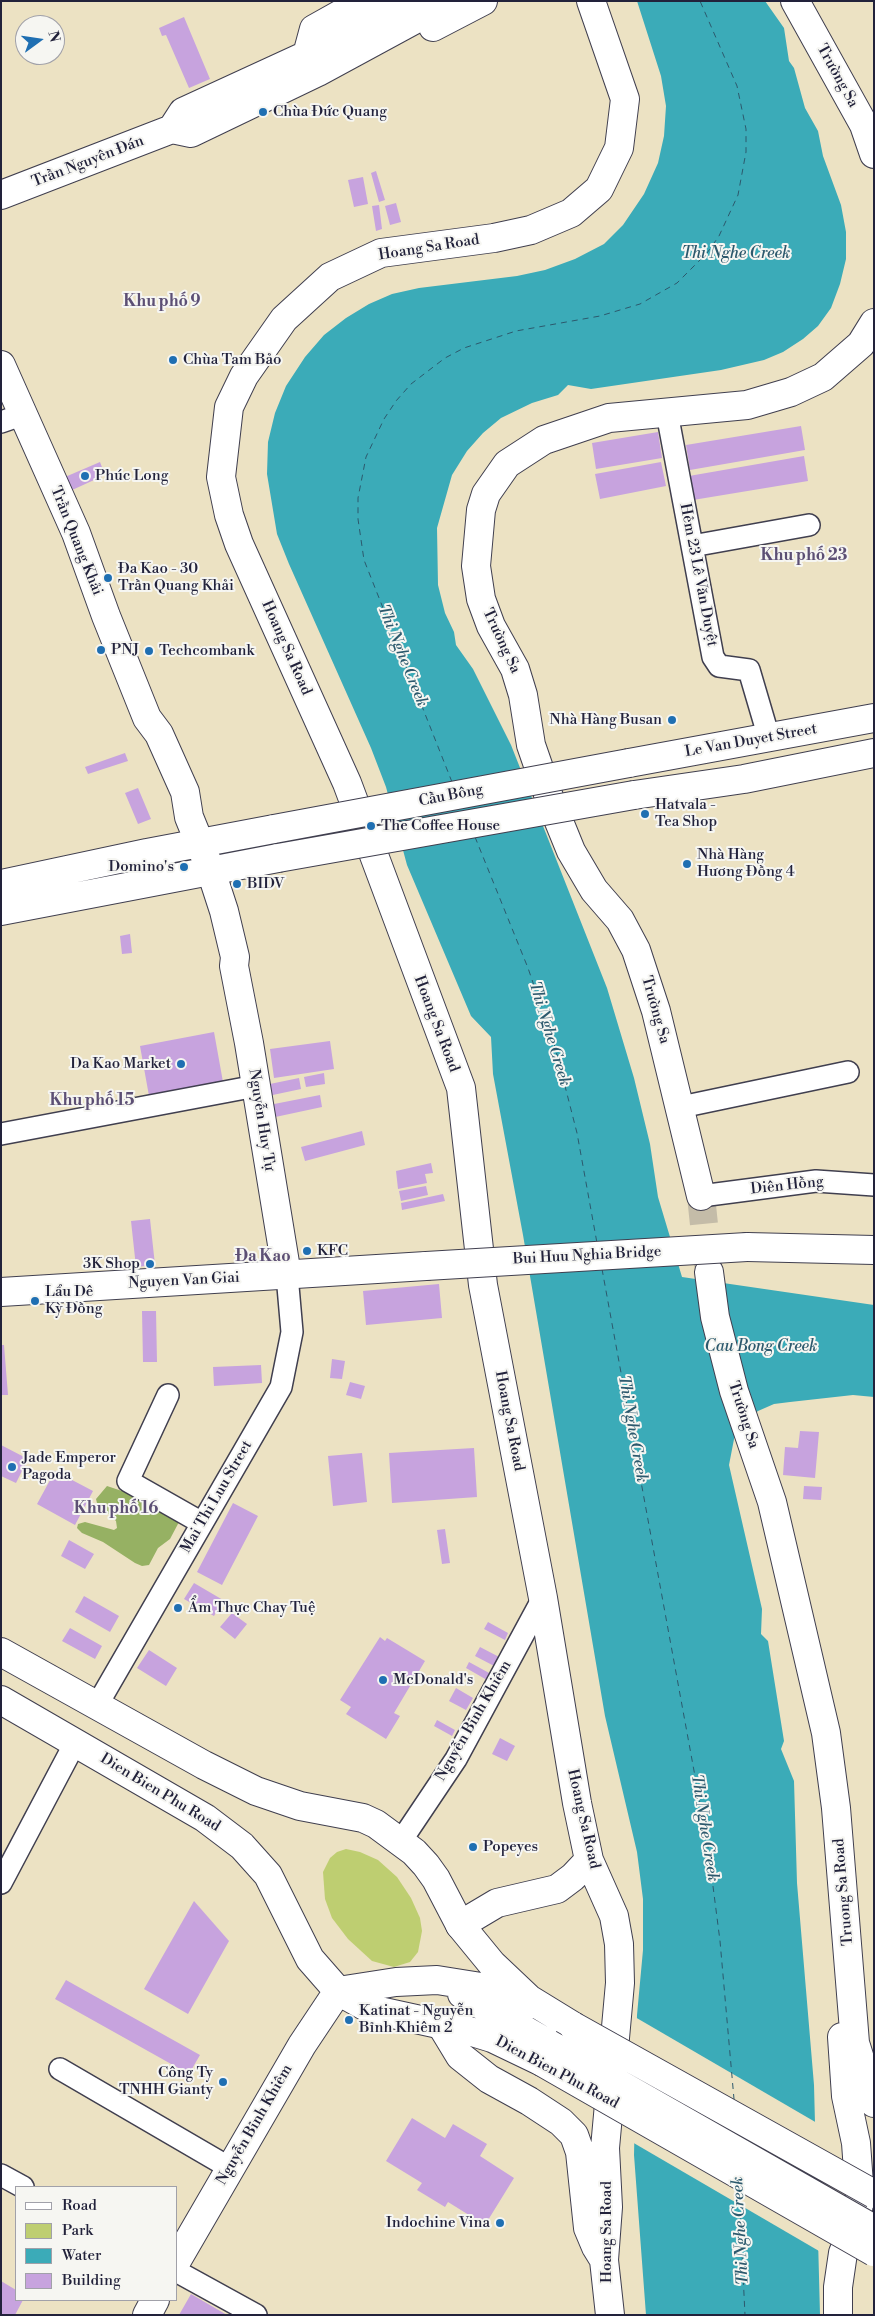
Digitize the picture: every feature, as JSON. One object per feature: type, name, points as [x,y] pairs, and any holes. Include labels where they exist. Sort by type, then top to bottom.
[{"type":"street","points":[[318,60],[314,29],[364,1]]},
{"type":"street","points":[[318,60],[405,1]]},
{"type":"street","points":[[318,60],[449,1]]},
{"type":"street","points":[[318,60],[343,74],[483,1]]},
{"type":"street","name":"Hoang Sa Road","points":[[591,1],[625,99],[619,148],[599,189],[571,213],[531,230],[494,238],[381,253],[330,277],[284,320],[244,376],[229,407],[221,477],[228,515],[239,544],[347,783],[461,1088],[483,1285],[543,1598],[589,1860],[614,1916],[619,1944],[620,1983],[605,2148],[608,2207],[604,2260],[610,2315]]},
{"type":"street","name":"Trường Sa","points":[[795,1],[869,124],[874,154]]},
{"type":"street","name":"Trần Nguyên Đán","points":[[2,196],[172,129],[191,133],[318,60]]},
{"type":"street","name":"Trường Sa","points":[[701,1196],[681,1107],[656,1011],[636,950],[620,920],[594,890],[571,850],[530,745],[523,695],[516,669],[491,626],[481,599],[476,566],[481,510],[486,494],[507,464],[544,440],[609,418],[747,405],[791,392],[823,377],[861,344],[874,323]]},
{"type":"street","name":"Trần Quang Khải","points":[[3,371],[13,418],[76,533],[106,616],[147,718],[148,740],[177,806],[189,817],[211,870]]},
{"type":"street","name":"Hẻm 23 Lê Văn Duyệt","points":[[667,413],[713,658],[720,666],[749,670],[769,738]]},
{"type":"street","points":[[692,546],[809,525]]},
{"type":"street","name":"Le Van Duyet Street","points":[[629,763],[874,718]]},
{"type":"street","name":"Cầu Bông","points":[[1,911],[211,870],[634,795],[744,779],[874,753]]},
{"type":"street","name":"Cầu Bông","points":[[1,884],[200,843],[629,763]]},
{"type":"street","name":"Nguyễn Huy Tự","points":[[211,870],[220,902],[219,912],[229,958],[234,966],[287,1275]]},
{"type":"street","points":[[681,1107],[848,1072]]},
{"type":"street","points":[[1,1134],[256,1086]]},
{"type":"street","name":"Diên Hồng","points":[[701,1196],[816,1181],[874,1185]]},
{"type":"street","name":"Bui Huu Nghia Bridge","points":[[426,1266],[747,1247],[874,1250]]},
{"type":"street","name":"Nguyen Van Giai","points":[[1,1292],[426,1266]]},
{"type":"street","name":"Trường Sa","points":[[708,1272],[715,1317],[734,1391],[762,1470]]},
{"type":"street","name":"Mai Thi Luu Street","points":[[96,1706],[281,1387],[292,1332],[287,1275]]},
{"type":"street","points":[[168,1395],[128,1481],[202,1522]]},
{"type":"street","name":"Truong Sa Road","points":[[762,1470],[788,1565],[826,1733],[836,1808],[856,2043],[874,2103]]},
{"type":"street","name":"Nguyễn Bỉnh Khiêm","points":[[401,1841],[456,1759],[543,1598]]},
{"type":"street","name":"Dien Bien Phu Road","points":[[1,1652],[96,1706],[256,1791],[300,1806],[363,1818],[401,1841],[414,1852],[436,1879],[460,1925],[476,1946],[529,1999],[556,2035],[874,2252]]},
{"type":"street","name":"Dien Bien Phu Road","points":[[1,1700],[205,1818],[242,1846],[268,1875],[310,1959],[338,1992],[353,2001],[384,2014],[440,2023],[492,2038],[556,2035],[874,2194]]},
{"type":"street","points":[[1,1883],[75,1743]]},
{"type":"street","points":[[460,1925],[497,1903],[557,1889],[573,1878],[589,1860]]},
{"type":"street","points":[[338,1992],[396,1982],[437,1980],[556,2035],[874,2229]]},
{"type":"street","name":"Nguyễn Bỉnh Khiêm","points":[[178,2259],[230,2168],[261,2119],[302,2045],[338,1992]]},
{"type":"street","points":[[838,2315],[838,2287],[843,2253],[856,2221],[860,2198],[856,2143],[846,2096],[842,2048],[842,2026],[852,1997]]},
{"type":"street","points":[[440,2023],[460,2056],[489,2079],[529,2101],[561,2122],[574,2135],[580,2152],[588,2228],[604,2260]]},
{"type":"street","points":[[60,2069],[230,2168]]},
{"type":"street","points":[[1,2175],[21,2186]]},
{"type":"street","points":[[178,2272],[256,2315]]},
{"type":"street","points":[[147,2315],[154,2301]]},
{"type":"green space","points":[[107,1486],[128,1493],[179,1522],[170,1539],[158,1548],[149,1565],[142,1566],[135,1563],[103,1542],[82,1533],[77,1528],[78,1524],[85,1522],[114,1530],[117,1528],[116,1521],[97,1503],[96,1499]]},
{"type":"green space","points":[[346,1849],[360,1852],[378,1860],[397,1877],[411,1898],[420,1918],[422,1931],[418,1952],[410,1962],[394,1967],[372,1961],[348,1939],[332,1918],[325,1899],[323,1872],[330,1858],[337,1852]]},
{"type":"water","name":"Thi Nghe Creek","points":[[637,1],[765,1],[784,28],[789,61],[794,68],[805,108],[818,131],[823,156],[841,205],[846,232],[846,259],[840,284],[831,308],[818,326],[783,352],[764,360],[721,370],[591,389],[568,385],[558,395],[532,403],[501,418],[483,433],[467,451],[452,475],[437,528],[438,585],[445,613],[454,632],[456,645],[473,669],[511,745],[607,988],[634,1078],[650,1144],[658,1197],[682,1277],[874,1305],[874,1397],[853,1395],[790,1402],[774,1404],[758,1411],[740,1426],[735,1434],[729,1465],[762,1609],[761,1634],[768,1641],[784,1741],[781,1749],[794,1781],[797,1883],[814,2085],[820,2315],[646,2315],[634,2155],[637,2015],[643,1950],[643,1899],[637,1852],[605,1716],[523,1235],[493,1074],[491,1037],[471,1016],[407,865],[386,787],[371,748],[277,534],[267,474],[268,442],[275,413],[286,386],[305,357],[324,335],[346,318],[369,304],[392,294],[419,288],[517,276],[545,270],[575,259],[604,244],[623,225],[644,194],[658,163],[664,136],[666,106],[661,76]]},
{"type":"pier","points":[[635,2017],[817,2123],[819,2251],[632,2142]]},
{"type":"building","points":[[184,17],[210,79],[189,88],[166,35],[162,36],[159,28]]},
{"type":"building","points":[[376,171],[385,200],[379,202],[371,173]]},
{"type":"building","points":[[363,177],[368,204],[354,207],[348,180]]},
{"type":"building","points":[[396,203],[401,222],[390,225],[385,206]]},
{"type":"building","points":[[379,205],[382,229],[376,231],[372,206]]},
{"type":"building","points":[[801,426],[805,450],[690,470],[686,445]]},
{"type":"building","points":[[658,432],[662,458],[596,469],[592,443]]},
{"type":"building","points":[[804,456],[808,481],[693,500],[689,476]]},
{"type":"building","name":"Phúc Long","points":[[100,462],[105,475],[70,491],[65,477]]},
{"type":"building","points":[[661,462],[666,486],[600,499],[595,474]]},
{"type":"building","points":[[125,753],[128,761],[88,774],[85,767]]},
{"type":"building","points":[[138,788],[151,819],[138,824],[125,793]]},
{"type":"building","points":[[130,934],[132,953],[122,954],[120,936]]},
{"type":"building","name":"Da Kao Market","points":[[214,1032],[223,1082],[149,1096],[140,1046]]},
{"type":"building","points":[[330,1041],[334,1069],[274,1078],[270,1049]]},
{"type":"building","points":[[324,1073],[325,1084],[306,1087],[304,1077]]},
{"type":"building","points":[[299,1078],[301,1089],[268,1096],[265,1085]]},
{"type":"building","points":[[320,1095],[322,1107],[266,1119],[264,1106]]},
{"type":"building","points":[[362,1131],[365,1145],[305,1161],[301,1147]]},
{"type":"building","points":[[431,1163],[433,1173],[425,1174],[427,1183],[398,1189],[396,1171]]},
{"type":"building","points":[[426,1186],[428,1195],[401,1201],[399,1191]]},
{"type":"building","points":[[443,1194],[445,1201],[402,1210],[401,1203]]},
{"type":"building","points":[[150,1219],[155,1265],[136,1267],[131,1221]]},
{"type":"building","points":[[439,1284],[442,1318],[366,1325],[363,1291]]},
{"type":"building","points":[[142,1311],[156,1311],[157,1362],[143,1362]]},
{"type":"building","points":[[1,1345],[4,1345],[8,1395],[1,1395]]},
{"type":"building","points":[[332,1359],[345,1361],[342,1379],[330,1378]]},
{"type":"building","points":[[261,1365],[262,1383],[214,1386],[213,1367]]},
{"type":"building","points":[[350,1382],[365,1386],[361,1399],[346,1395]]},
{"type":"building","points":[[800,1431],[819,1432],[815,1478],[783,1475],[785,1447],[798,1448]]},
{"type":"building","name":"Jade Emperor Pagoda","points":[[1,1445],[28,1459],[16,1483],[1,1476]]},
{"type":"building","points":[[474,1448],[477,1497],[392,1503],[389,1453]]},
{"type":"building","points":[[362,1453],[367,1502],[333,1506],[328,1456]]},
{"type":"building","points":[[55,1471],[93,1491],[75,1525],[37,1504]]},
{"type":"building","points":[[804,1486],[822,1487],[821,1500],[803,1499]]},
{"type":"building","points":[[233,1503],[258,1516],[222,1585],[197,1572]]},
{"type":"building","points":[[445,1529],[450,1563],[442,1564],[437,1530]]},
{"type":"building","points":[[69,1540],[94,1554],[85,1569],[61,1556]]},
{"type":"building","points":[[194,1583],[223,1600],[214,1616],[184,1599]]},
{"type":"building","points":[[84,1596],[119,1616],[110,1632],[75,1612]]},
{"type":"building","points":[[232,1613],[247,1624],[235,1639],[220,1627]]},
{"type":"building","points":[[488,1622],[508,1633],[505,1640],[484,1629]]},
{"type":"building","points":[[70,1628],[102,1646],[95,1659],[62,1641]]},
{"type":"building","name":"McDonald's","points":[[380,1637],[385,1641],[387,1638],[425,1661],[394,1713],[400,1716],[386,1739],[346,1714],[351,1707],[340,1700]]},
{"type":"building","points":[[480,1647],[503,1659],[498,1668],[475,1656]]},
{"type":"building","points":[[149,1650],[177,1668],[166,1686],[137,1668]]},
{"type":"building","points":[[469,1662],[491,1674],[487,1680],[466,1668]]},
{"type":"building","points":[[456,1688],[473,1698],[466,1710],[449,1701]]},
{"type":"building","points":[[437,1720],[455,1730],[452,1736],[434,1726]]},
{"type":"building","points":[[500,1738],[515,1746],[507,1761],[492,1754]]},
{"type":"building","points":[[194,1901],[229,1941],[188,2014],[144,1989]]},
{"type":"building","points":[[66,1980],[200,2055],[189,2074],[55,1999]]},
{"type":"building","points":[[412,2118],[445,2138],[453,2124],[487,2144],[480,2156],[514,2178],[485,2225],[448,2202],[445,2207],[417,2190],[422,2183],[386,2161]]},
{"type":"building","points":[[1,2281],[15,2289],[15,2301],[22,2301],[15,2315],[1,2315]]},
{"type":"building","points":[[191,2294],[227,2315],[179,2315]]},
{"type":"ferry route","points":[[452,782],[364,560],[358,519],[358,498],[366,457],[384,419],[396,401],[411,384],[445,358],[464,348],[516,331],[600,316],[640,304],[677,283],[707,253],[719,236],[738,195],[746,152],[746,129],[737,86],[700,1]]},
{"type":"ferry route","points":[[475,837],[528,968],[555,1047],[577,1133],[597,1243]]},
{"type":"ferry route","points":[[602,1269],[708,1847],[720,1941],[734,2099]]},
{"type":"ferry route","points":[[739,2191],[745,2315]]},
{"type":"tunnel","points":[[701,1196],[709,1272]]},
{"type":"place","name":"Chùa Đức Quang","points":[[263,112]]},
{"type":"place","name":"Chùa Tam Bảo","points":[[173,360]]},
{"type":"place","name":"Phúc Long","points":[[85,476]]},
{"type":"place","name":"Đa Kao - 30 Trần Quang Khải","points":[[108,578]]},
{"type":"place","name":"PNJ","points":[[101,650]]},
{"type":"place","name":"Techcombank","points":[[149,651]]},
{"type":"place","name":"Nhà Hàng Busan","points":[[672,720]]},
{"type":"place","name":"Hatvala - Tea Shop","points":[[645,814]]},
{"type":"place","name":"The Coffee House","points":[[371,826]]},
{"type":"place","name":"Nhà Hàng Hương Đồng 4","points":[[687,864]]},
{"type":"place","name":"Domino's","points":[[184,867]]},
{"type":"place","name":"BIDV","points":[[237,884]]},
{"type":"place","name":"Da Kao Market","points":[[181,1064]]},
{"type":"place","name":"KFC","points":[[307,1251]]},
{"type":"place","name":"3K Shop","points":[[150,1264]]},
{"type":"place","name":"Lẩu Dê Kỳ Đồng","points":[[35,1301]]},
{"type":"place","name":"Jade Emperor Pagoda","points":[[12,1467]]},
{"type":"place","name":"Ẩm Thực Chay Tuệ","points":[[178,1608]]},
{"type":"place","name":"McDonald's","points":[[383,1680]]},
{"type":"place","name":"Popeyes","points":[[473,1847]]},
{"type":"place","name":"Katinat - Nguyễn Bỉnh Khiêm 2","points":[[349,2020]]},
{"type":"place","name":"Công Ty TNHH Gianty","points":[[223,2082]]},
{"type":"place","name":"Indochine Vina","points":[[500,2223]]},
{"type":"district","name":"Khu phố 9","points":[[162,302]]},
{"type":"district","name":"Khu phố 23","points":[[804,556]]},
{"type":"district","name":"Khu phố 15","points":[[92,1101]]},
{"type":"district","name":"Đa Kao","points":[[263,1257]]},
{"type":"district","name":"Khu phố 16","points":[[116,1509]]},
{"type":"water label","name":"Cau Bong Creek","points":[[761,1347]]}]
